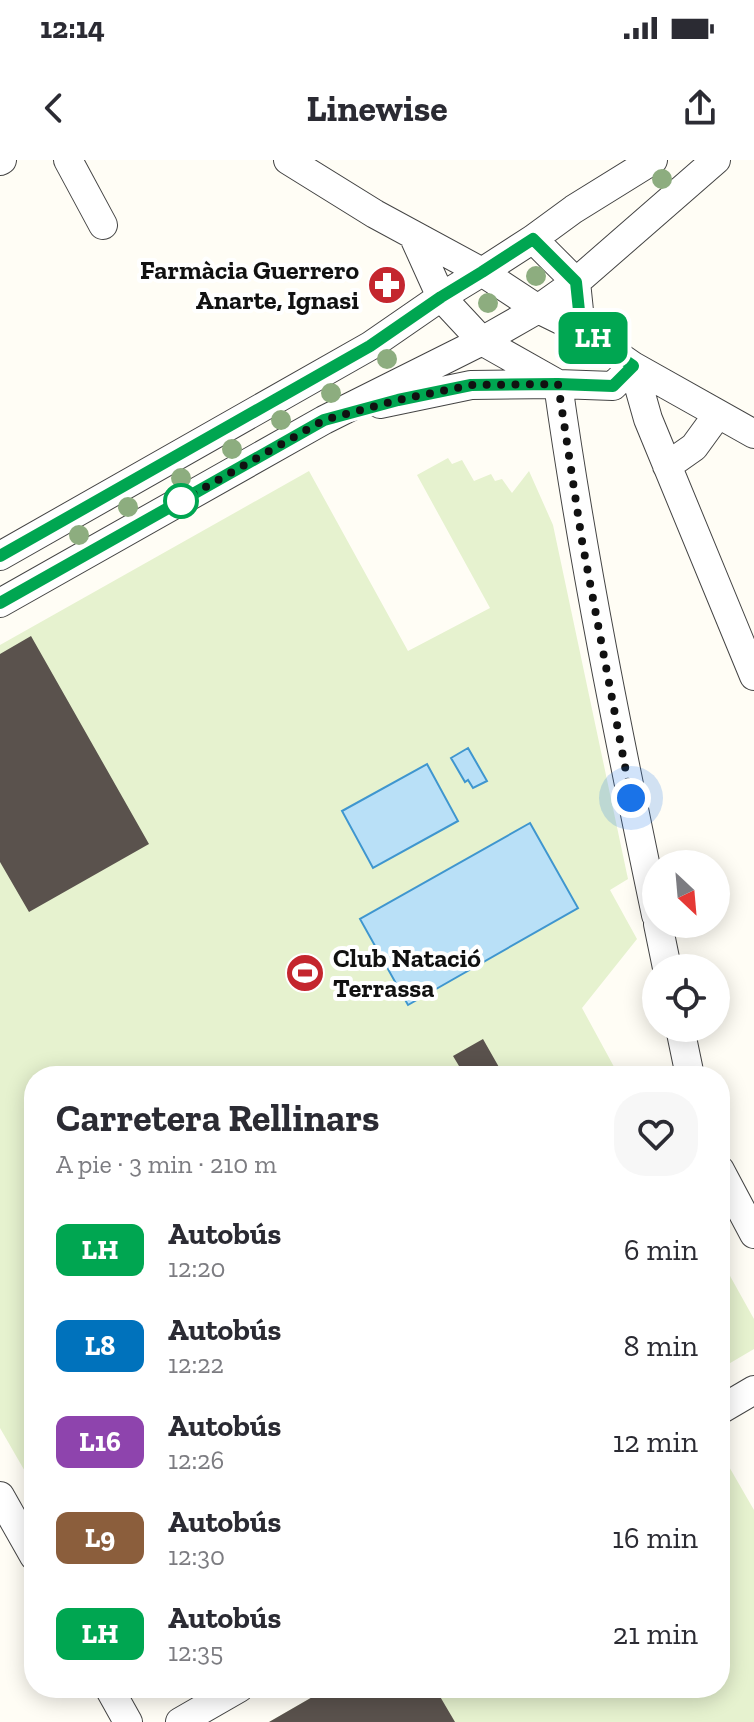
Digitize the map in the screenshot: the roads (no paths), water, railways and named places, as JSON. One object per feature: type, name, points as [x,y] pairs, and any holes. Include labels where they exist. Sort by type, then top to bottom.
[{"type":"street","points":[[68,160],[103,225]]},
{"type":"street","points":[[288,160],[413,235],[482,272],[538,309],[581,330],[633,366],[754,434]]},
{"type":"street","points":[[0,556],[370,346],[574,209],[653,160]]},
{"type":"street","points":[[0,603],[324,420],[482,341],[538,309],[576,282],[716,160]]},
{"type":"street","points":[[413,235],[478,252],[533,239]]},
{"type":"street","points":[[413,235],[441,297],[482,341],[558,384]]},
{"type":"street","points":[[533,239],[576,282],[581,330]]},
{"type":"street","points":[[613,386],[633,366]]},
{"type":"street","points":[[633,366],[643,404],[667,466],[754,676]]},
{"type":"street","points":[[558,384],[596,617],[642,850]]},
{"type":"street","points":[[324,420],[471,385],[613,386],[643,404]]},
{"type":"street","points":[[667,466],[694,447],[718,414]]},
{"type":"street","points":[[683,1042],[688,1066]]},
{"type":"street","points":[[730,1189],[754,1234]]},
{"type":"street","points":[[730,1404],[754,1390]]},
{"type":"street","points":[[0,1496],[24,1538]]},
{"type":"street","points":[[115,1698],[128,1722]]},
{"type":"street","points":[[180,1722],[222,1698]]},
{"type":"water","points":[[468,748],[487,781],[473,788],[468,780],[465,782],[451,758]]},
{"type":"water","points":[[427,764],[458,821],[373,868],[342,811]]},
{"type":"water","points":[[530,823],[578,908],[408,1005],[360,919]]},
{"type":"place","name":"Farmàcia Guerrero Anarte, Ignasi","points":[[387,285]]},
{"type":"place","name":"Club Natació Terrassa","points":[[305,973]]}]
